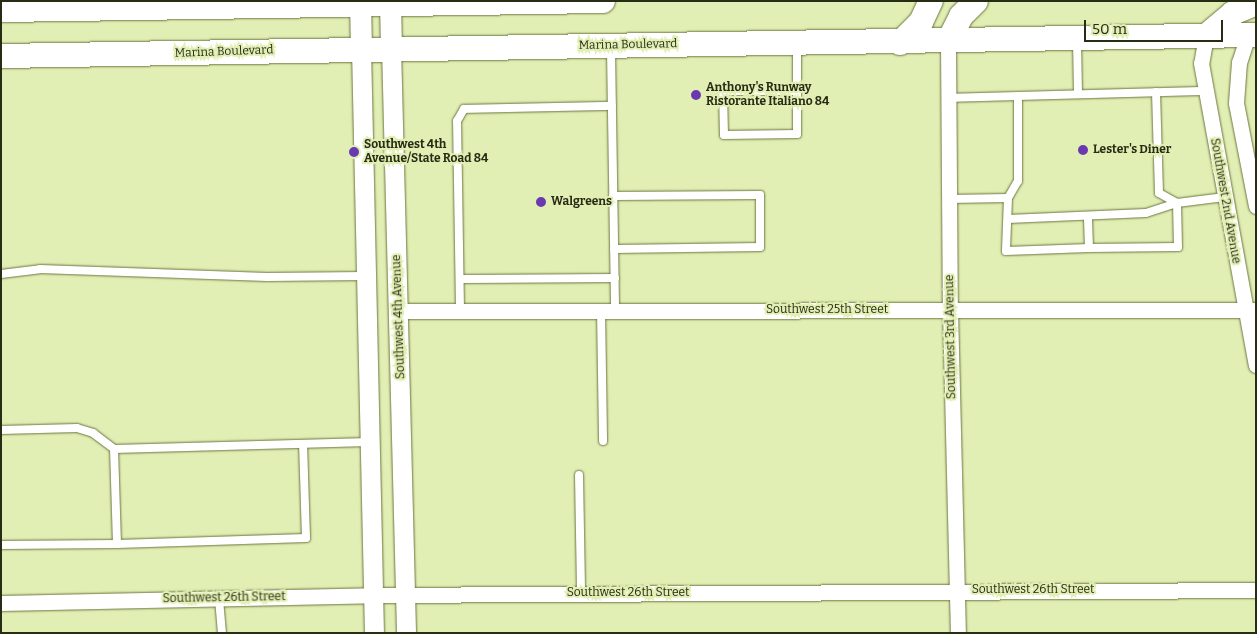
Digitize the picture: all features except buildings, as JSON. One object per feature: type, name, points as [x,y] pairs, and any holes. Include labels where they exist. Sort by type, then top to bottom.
[{"type":"main road","points":[[1,10],[360,3],[603,1]]},
{"type":"main road","points":[[900,43],[921,22],[931,1]]},
{"type":"main road","points":[[948,42],[961,16],[976,1]]},
{"type":"main road","points":[[360,3],[361,48]]},
{"type":"main road","name":"Southwest 4th Avenue","points":[[390,3],[391,47]]},
{"type":"main road","points":[[1206,36],[1233,13],[1256,3]]},
{"type":"main road","name":"Marina Boulevard","points":[[1,56],[391,47],[900,43],[1252,35]]},
{"type":"street","points":[[1252,35],[1239,62],[1236,103],[1256,206]]},
{"type":"street","name":"Southwest 2nd Avenue","points":[[1206,36],[1201,60],[1225,197],[1250,310],[1256,365]]},
{"type":"street","name":"Southwest 3rd Avenue","points":[[948,42],[950,309],[958,633]]},
{"type":"street","name":"Southwest 4th Avenue","points":[[391,47],[406,633]]},
{"type":"street","points":[[361,48],[364,276],[371,442],[374,633]]},
{"type":"street","name":"Southwest 25th Street","points":[[398,311],[1250,310]]},
{"type":"street","name":"Southwest 26th Street","points":[[1,603],[406,595],[957,590],[1256,590]]},
{"type":"lane","points":[[1077,39],[1078,94]]},
{"type":"lane","points":[[797,44],[797,91],[797,134],[724,135],[723,91],[797,91]]},
{"type":"lane","points":[[603,441],[608,310],[615,278],[611,45]]},
{"type":"lane","points":[[949,98],[1206,91]]},
{"type":"lane","points":[[1156,92],[1159,193],[1177,203]]},
{"type":"lane","points":[[1018,96],[1018,181],[1008,198],[1006,250],[1178,246],[1177,203]]},
{"type":"lane","points":[[460,310],[456,120],[464,110],[612,106]]},
{"type":"lane","points":[[613,196],[760,195],[760,246],[614,249]]},
{"type":"lane","points":[[1008,219],[1146,213],[1177,203],[1225,197]]},
{"type":"lane","points":[[949,199],[1008,198]]},
{"type":"lane","points":[[1088,216],[1090,248]]},
{"type":"lane","points":[[1,274],[40,269],[267,277],[364,276]]},
{"type":"lane","points":[[460,279],[615,278]]},
{"type":"lane","points":[[1,430],[77,428],[93,433],[114,449],[371,442]]},
{"type":"lane","points":[[1,545],[117,544],[306,538],[303,444]]},
{"type":"lane","points":[[114,449],[117,544]]},
{"type":"lane","points":[[579,475],[580,594]]},
{"type":"lane","points":[[219,598],[222,633]]},
{"type":"place","name":"Anthony's Runway Ristorante Italiano 84","points":[[696,95]]},
{"type":"place","name":"Lester's Diner","points":[[1083,150]]},
{"type":"place","name":"Southwest 4th Avenue/State Road 84","points":[[354,152]]},
{"type":"place","name":"Walgreens","points":[[541,202]]}]
